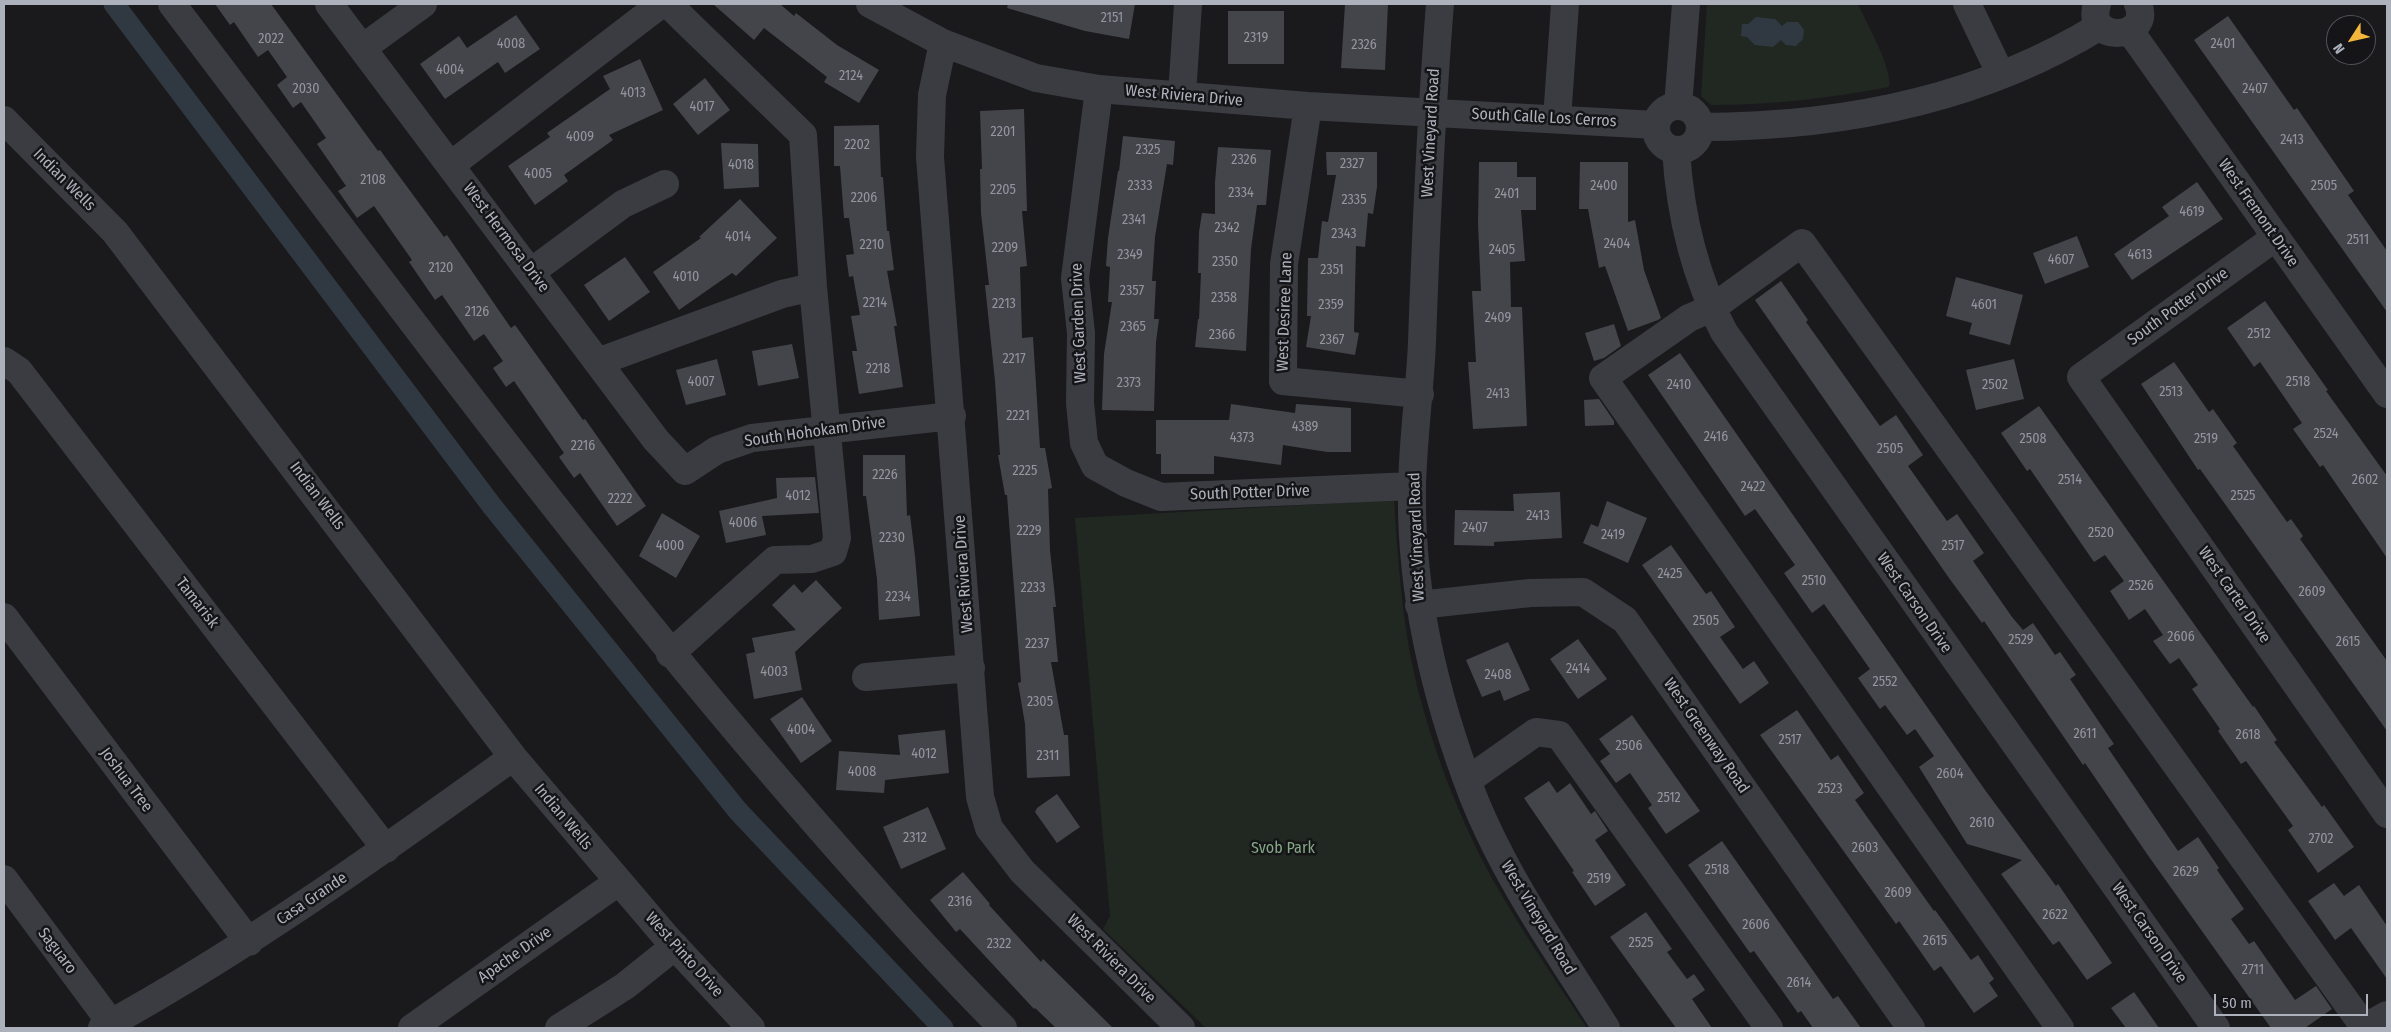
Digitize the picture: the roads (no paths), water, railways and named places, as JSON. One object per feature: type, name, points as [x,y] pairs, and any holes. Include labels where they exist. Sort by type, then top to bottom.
[{"type":"street","points":[[172,4],[580,540],[670,654],[884,902],[1003,1028]]},
{"type":"street","name":"West Hermosa Drive","points":[[329,4],[364,47],[656,440],[685,471]]},
{"type":"street","points":[[364,47],[423,4]]},
{"type":"street","points":[[451,164],[661,4]]},
{"type":"street","points":[[668,4],[803,134],[813,287],[836,538],[833,552],[812,559],[774,560],[670,654]]},
{"type":"street","name":"West Riviera Drive","points":[[870,4],[943,43],[1036,78],[1100,89],[1308,106],[1432,112]]},
{"type":"street","points":[[1182,95],[1188,4]]},
{"type":"street","name":"West Vineyard Road","points":[[1440,4],[1432,112],[1420,394],[1412,486],[1419,605],[1432,670],[1468,780],[1508,872],[1606,1028]]},
{"type":"street","points":[[1557,119],[1565,4]]},
{"type":"street","points":[[1678,106],[1686,4]]},
{"type":"street","points":[[1967,4],[2001,74]]},
{"type":"street","points":[[1700,127],[1800,123],[1834,119],[1919,103],[2001,74],[2061,47],[2099,15],[2111,33],[2117,34],[2130,31],[2140,14],[2138,4]]},
{"type":"street","name":"West Fremont Drive","points":[[2130,31],[2387,394]]},
{"type":"street","name":"West Riviera Drive","points":[[943,43],[932,95],[930,157],[952,416],[980,797],[989,828],[1022,871],[1181,1028]]},
{"type":"street","name":"West Garden Drive","points":[[1095,466],[1084,443],[1080,403],[1082,333],[1075,278],[1100,89]]},
{"type":"street","name":"West Desiree Lane","points":[[1308,106],[1284,264],[1283,381],[1420,394]]},
{"type":"street","points":[[1678,106],[1693,112],[1700,127],[1699,134],[1690,146],[1676,150],[1660,141],[1657,136],[1656,124],[1664,111],[1678,106]]},
{"type":"street","name":"South Calle Los Cerros","points":[[1432,112],[1656,124]]},
{"type":"street","name":"Indian Wells","points":[[4,120],[115,232],[513,757],[618,882]]},
{"type":"street","name":"West Carson Drive","points":[[1676,150],[1681,203],[1687,236],[1712,308],[1739,356],[2216,1028]]},
{"type":"street","points":[[531,272],[623,204],[665,184]]},
{"type":"street","name":"South Potter Drive","points":[[2081,377],[2276,238]]},
{"type":"street","points":[[2060,1028],[1602,378],[1689,318],[1712,308],[1802,243],[2372,1025]]},
{"type":"street","points":[[598,362],[782,294],[813,287]]},
{"type":"street","name":"Tamarisk","points":[[4,361],[19,371],[386,849]]},
{"type":"street","name":"West Carter Drive","points":[[2081,377],[2387,814]]},
{"type":"street","name":"South Hohokam Drive","points":[[685,471],[717,450],[752,438],[952,416]]},
{"type":"street","name":"South Potter Drive","points":[[1095,466],[1126,483],[1161,497],[1412,486]]},
{"type":"street","name":"West Greenway Road","points":[[1419,605],[1530,593],[1582,592],[1625,620],[1911,1028]]},
{"type":"street","name":"Joshua Tree","points":[[4,617],[248,942]]},
{"type":"street","points":[[866,677],[971,668]]},
{"type":"street","points":[[1468,780],[1536,732],[1559,736],[1768,1028]]},
{"type":"street","name":"Casa Grande","points":[[107,1026],[248,942],[386,849],[513,757]]},
{"type":"street","name":"Saguaro","points":[[4,879],[107,1026]]},
{"type":"street","name":"West Pinto Drive","points":[[618,882],[675,946],[737,1024]]},
{"type":"street","name":"Apache Drive","points":[[412,1028],[618,882]]},
{"type":"street","points":[[559,1028],[625,986],[675,946]]},
{"type":"waterway","points":[[114,4],[492,506],[738,811],[943,1028]]},
{"type":"park label","name":"Svob Park","points":[[1283,849]]}]
